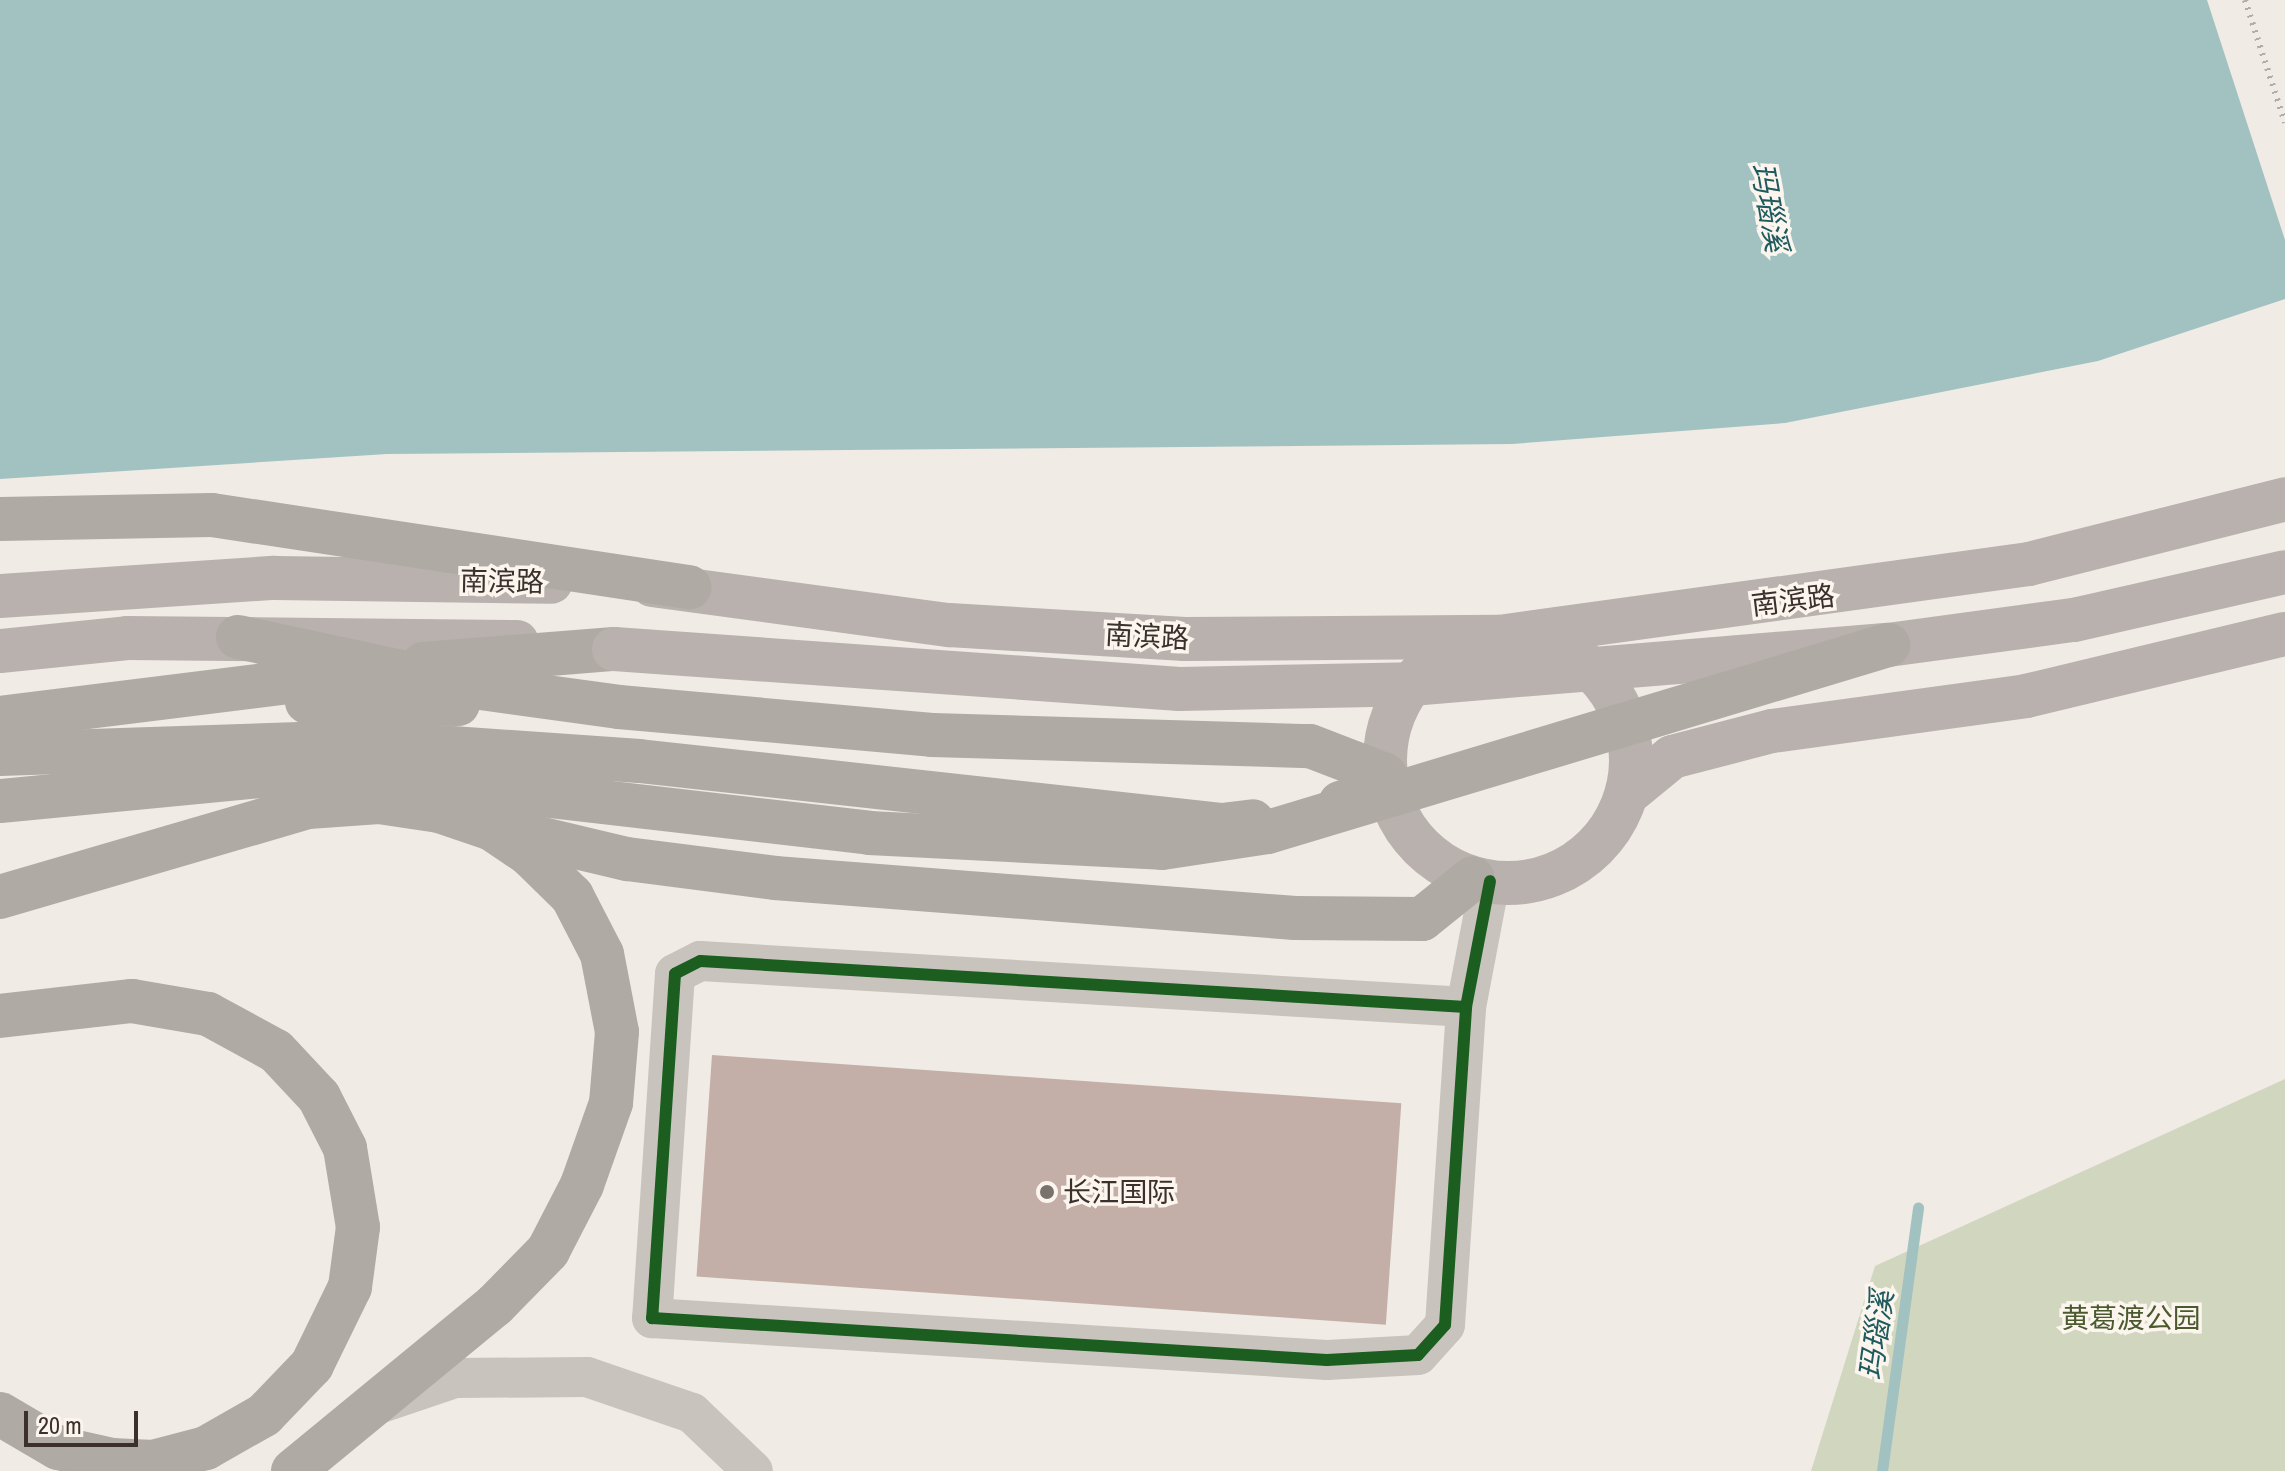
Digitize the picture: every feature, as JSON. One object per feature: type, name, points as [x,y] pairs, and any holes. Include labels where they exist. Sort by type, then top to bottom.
[{"type":"highway","points":[[0,519],[73,515],[212,515],[690,587]]},
{"type":"highway","points":[[238,637],[385,669],[619,707]]},
{"type":"highway","points":[[0,801],[270,775],[508,791],[869,833],[1162,848],[1268,832],[1374,803],[1888,645]]},
{"type":"highway","points":[[0,718],[109,708],[385,669],[614,649]]},
{"type":"highway","points":[[0,754],[367,742],[639,761],[1222,825],[1365,795],[1385,775],[1310,746],[932,735],[619,707],[298,701],[109,708]]},
{"type":"highway","points":[[270,775],[627,859],[775,878],[1295,918],[1422,919],[1481,880]]},
{"type":"highway","points":[[0,897],[308,807],[379,802],[439,811],[492,829],[529,854],[572,896],[602,954],[617,1032],[611,1103],[582,1185],[548,1251],[495,1305],[293,1471]]},
{"type":"highway","points":[[0,1016],[132,1001],[208,1014],[276,1051],[319,1097],[345,1148],[358,1227],[350,1287],[312,1365],[264,1415],[206,1448],[153,1462],[112,1460],[58,1448],[0,1414]]},
{"type":"main road","name":"南滨路","points":[[0,596],[274,578],[690,587],[964,626],[1185,639],[1499,637],[2029,564],[2285,499]]},
{"type":"main road","name":"南滨路","points":[[0,651],[238,637],[614,649],[1180,689],[1411,684],[1888,645],[2074,620],[2285,572]]},
{"type":"main road","points":[[1627,794],[1672,757],[1772,731],[2026,696],[2285,634]]},
{"type":"main road","points":[[1499,637],[1566,650],[1596,672],[1618,702],[1633,765],[1627,794],[1607,834],[1571,866],[1535,882],[1481,880],[1442,865],[1404,826],[1385,775],[1396,707],[1426,668],[1474,641],[1499,637]]},
{"type":"street","points":[[1466,1007],[700,961],[675,974],[652,1318],[1327,1360],[1418,1355],[1445,1325],[1466,1007],[1481,880]]},
{"type":"street","points":[[370,1406],[455,1378],[587,1377],[692,1413],[753,1471]]},
{"type":"green space","name":"黄葛渡公园","points":[[2285,1079],[2285,1471],[1811,1471],[1875,1266]]},
{"type":"water","points":[[0,0],[2285,0],[2285,299],[2098,361],[1785,423],[1512,444],[387,454],[0,479]]},
{"type":"pier","points":[[2207,0],[2285,0],[2285,240]]},
{"type":"building","name":"长江国际","points":[[712,1055],[1401,1103],[1386,1325],[697,1276]]},
{"type":"waterway","name":"玛瑙溪","points":[[1882,1471],[1918,1207]]},
{"type":"railway","points":[[2245,0],[2285,123]]},
{"type":"cycle path","points":[[1466,1007],[700,961],[675,974],[652,1318],[1327,1360],[1418,1355],[1445,1325],[1466,1007],[1490,881]]},
{"type":"place","name":"长江国际","points":[[1047,1192]]}]
